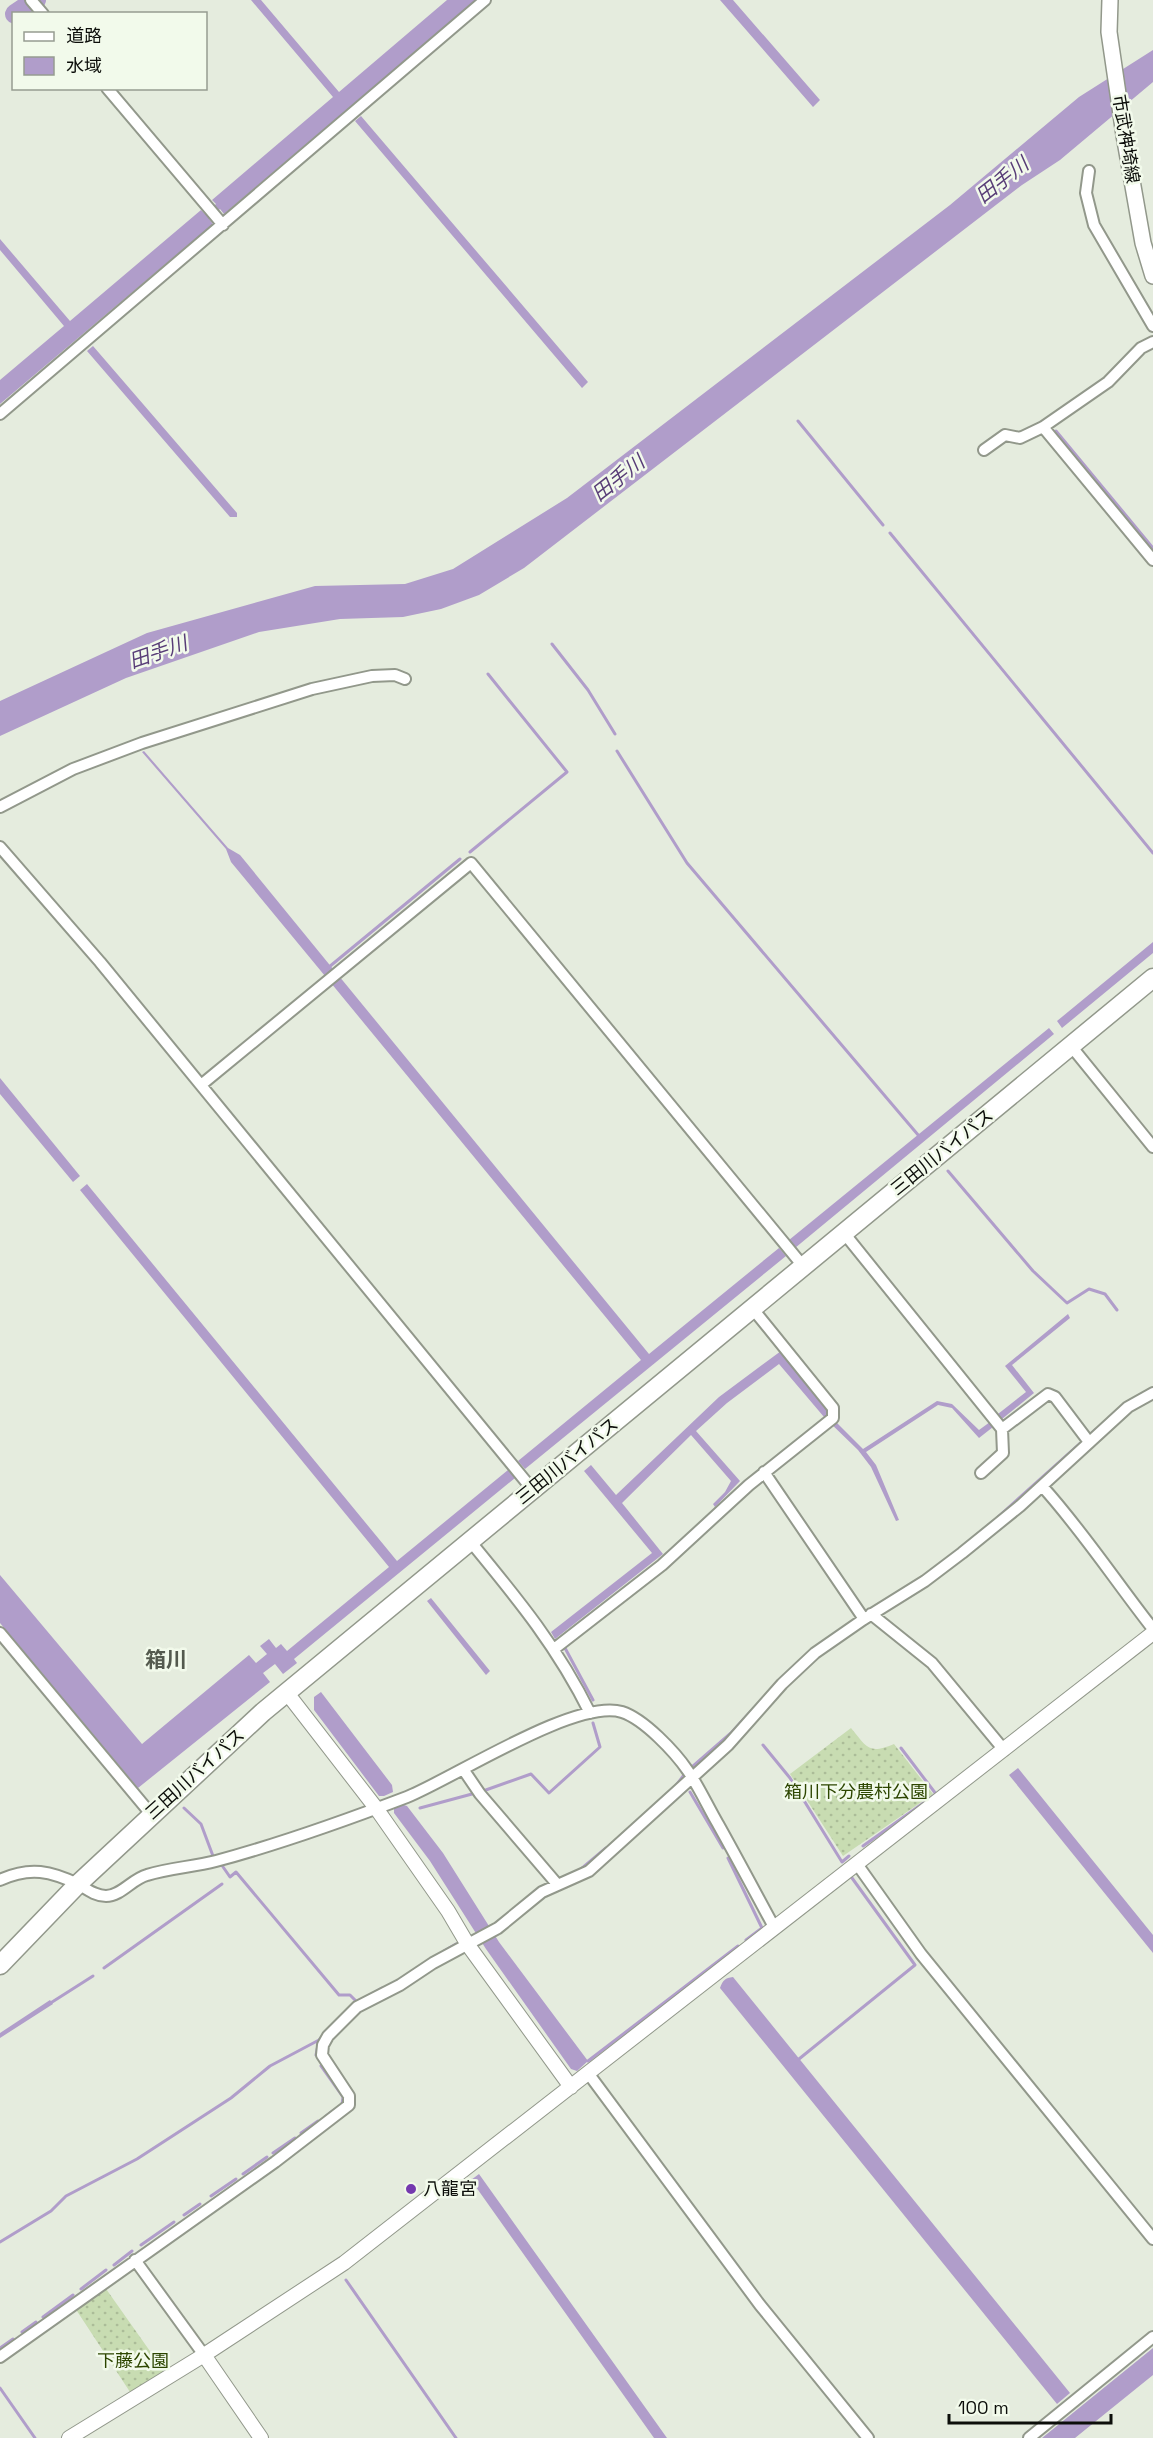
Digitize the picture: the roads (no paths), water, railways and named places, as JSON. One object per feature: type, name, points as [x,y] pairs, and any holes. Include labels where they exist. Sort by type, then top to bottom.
[{"type":"highway","name":"三田川バイパス","points":[[0,1965],[78,1884],[151,1814],[287,1693],[1153,978]]},
{"type":"main road","name":"市武神埼線","points":[[1110,0],[1109,32],[1124,135],[1143,243],[1153,276]]},
{"type":"street","points":[[31,0],[41,12]]},
{"type":"street","points":[[0,414],[216,216],[484,0]]},
{"type":"street","points":[[109,90],[216,216]]},
{"type":"street","points":[[1089,171],[1086,194],[1094,225],[1153,326]]},
{"type":"street","points":[[984,450],[1005,435],[1020,438],[1043,427],[1108,382],[1141,348],[1153,342]]},
{"type":"street","points":[[1043,427],[1153,560]]},
{"type":"street","points":[[0,807],[74,769],[142,743],[312,689],[372,676],[395,675],[405,679]]},
{"type":"street","points":[[0,847],[100,962],[532,1489]]},
{"type":"street","points":[[201,1085],[471,863],[803,1266]]},
{"type":"street","points":[[1071,1046],[1153,1147]]},
{"type":"street","points":[[844,1233],[1002,1429],[1003,1453],[981,1473]]},
{"type":"street","points":[[554,1650],[662,1565],[764,1473],[830,1420],[833,1408],[753,1309]]},
{"type":"street","points":[[0,2357],[274,2162],[349,2105],[349,2096],[322,2055],[323,2045],[328,2036],[357,2007],[495,1930],[542,1892],[589,1871],[728,1745],[782,1684],[815,1653],[864,1615],[925,1581],[1042,1486],[1086,1438],[1128,1407],[1153,1393]]},
{"type":"street","points":[[1002,1429],[1048,1394],[1054,1397],[1086,1438]]},
{"type":"street","points":[[764,1473],[864,1615],[932,1664],[1004,1750]]},
{"type":"street","points":[[69,2438],[204,2355],[344,2263],[572,2087],[774,1926],[1004,1750],[1153,1631],[1068,1515],[1042,1486]]},
{"type":"street","points":[[470,1541],[539,1625],[590,1713]]},
{"type":"street","points":[[0,1633],[151,1814]]},
{"type":"street","points":[[287,1693],[376,1808],[572,2087]]},
{"type":"street","points":[[0,1880],[24,1871],[36,1870],[78,1884],[93,1893],[105,1896],[116,1893],[136,1879],[147,1875],[214,1862],[376,1808],[434,1785],[531,1735],[590,1713],[606,1711],[622,1712],[640,1722],[659,1739],[692,1777],[774,1926]]},
{"type":"street","points":[[463,1769],[480,1794],[557,1884]]},
{"type":"street","points":[[857,1864],[921,1954],[1153,2239]]},
{"type":"street","points":[[588,2073],[760,2305],[868,2438]]},
{"type":"street","points":[[135,2260],[261,2438]]},
{"type":"street","points":[[1029,2438],[1153,2337]]},
{"type":"water","points":[[251,0],[261,0],[339,92],[447,0],[476,0],[224,214],[220,209],[209,219],[213,224],[0,404],[0,380],[64,326],[0,250],[0,239],[70,321],[201,210],[205,214],[216,204],[212,200],[333,97]]},
{"type":"water","points":[[720,0],[733,0],[820,100],[813,107]]},
{"type":"water","name":"田手川","points":[[1153,50],[1153,82],[1060,160],[1022,185],[524,568],[479,595],[441,609],[403,617],[340,619],[259,632],[126,678],[0,736],[0,701],[147,633],[315,586],[405,584],[453,569],[567,498],[950,205],[1079,97]]},
{"type":"water","points":[[361,116],[588,382],[582,388],[355,121]]},
{"type":"water","points":[[93,346],[237,513],[237,517],[230,517],[87,351]]},
{"type":"water","points":[[144,751],[228,848],[240,855],[333,969],[325,976],[231,862],[226,849],[142,752]]},
{"type":"water","points":[[1153,942],[1153,953],[1062,1028],[1057,1021]]},
{"type":"water","points":[[339,976],[649,1354],[779,1248],[786,1256],[525,1469],[518,1461],[641,1360],[331,983]]},
{"type":"water","points":[[1049,1028],[1054,1034],[795,1248],[789,1240]]},
{"type":"water","points":[[0,1078],[80,1176],[73,1182],[0,1094]]},
{"type":"water","points":[[87,1184],[397,1561],[508,1470],[515,1478],[294,1659],[297,1663],[283,1674],[275,1664],[263,1673],[270,1682],[138,1788],[0,1623],[0,1575],[142,1744],[249,1655],[256,1663],[267,1654],[260,1646],[269,1639],[276,1648],[281,1644],[287,1651],[389,1567],[80,1190]]},
{"type":"water","points":[[1068,1314],[1070,1318],[1012,1365],[1034,1393],[1002,1419],[998,1414],[1026,1392],[1005,1366]]},
{"type":"water","points":[[781,1351],[829,1411],[829,1415],[863,1449],[937,1401],[952,1404],[979,1430],[990,1422],[993,1427],[979,1438],[952,1408],[938,1405],[866,1452],[876,1465],[899,1520],[896,1521],[871,1467],[779,1364],[727,1403],[696,1431],[740,1481],[715,1507],[713,1504],[725,1492],[731,1481],[691,1435],[622,1503],[663,1554],[555,1639],[551,1632],[652,1553],[584,1471],[591,1465],[616,1495],[719,1397]]},
{"type":"water","points":[[431,1598],[490,1671],[486,1675],[427,1601]]},
{"type":"water","points":[[321,1692],[392,1785],[393,1792],[379,1796],[314,1710],[314,1697]]},
{"type":"water","points":[[1018,1768],[1153,1935],[1153,1953],[1009,1775]]},
{"type":"water","points":[[401,1804],[407,1806],[443,1853],[499,1942],[588,2061],[577,2071],[571,2069],[486,1949],[430,1861],[394,1813],[394,1808]]},
{"type":"water","points":[[733,1977],[1070,2393],[1057,2404],[720,1988],[725,1980]]},
{"type":"water","points":[[50,2000],[53,2004],[0,2038],[0,2033]]},
{"type":"water","points":[[479,2174],[667,2438],[654,2438],[471,2180]]},
{"type":"water","points":[[1153,2348],[1153,2375],[1075,2438],[1042,2438]]},
{"type":"waterway","points":[[18,12],[36,0]]},
{"type":"waterway","points":[[798,421],[883,525]]},
{"type":"waterway","points":[[1056,431],[1153,548]]},
{"type":"waterway","points":[[890,533],[1153,853]]},
{"type":"waterway","points":[[552,644],[588,690],[615,734]]},
{"type":"waterway","points":[[470,852],[567,772],[488,674]]},
{"type":"waterway","points":[[617,751],[687,863],[919,1136]]},
{"type":"waterway","points":[[329,967],[460,859]]},
{"type":"waterway","points":[[948,1171],[1033,1271],[1067,1303],[1089,1289],[1105,1294],[1117,1310]]},
{"type":"waterway","points":[[998,1517],[1096,1429]]},
{"type":"waterway","points":[[565,1648],[593,1700]]},
{"type":"waterway","points":[[692,1767],[731,1733],[751,1711]]},
{"type":"waterway","points":[[483,1791],[531,1774],[549,1793],[600,1747],[593,1723]]},
{"type":"waterway","points":[[763,1745],[790,1778],[842,1862],[849,1856]]},
{"type":"waterway","points":[[863,1846],[936,1794],[901,1748]]},
{"type":"waterway","points":[[674,1788],[684,1775]]},
{"type":"waterway","points":[[690,1792],[723,1848]]},
{"type":"waterway","points":[[420,1808],[472,1794]]},
{"type":"waterway","points":[[184,1808],[201,1824],[213,1856]]},
{"type":"waterway","points":[[581,1869],[606,1848]]},
{"type":"waterway","points":[[728,1858],[762,1928],[746,1940]]},
{"type":"waterway","points":[[221,1864],[230,1877],[236,1872],[339,1995],[350,1995],[356,2001]]},
{"type":"waterway","points":[[799,2059],[915,1965],[852,1878]]},
{"type":"waterway","points":[[104,1968],[222,1884]]},
{"type":"waterway","points":[[444,1951],[456,1944]]},
{"type":"waterway","points":[[588,2061],[738,1946]]},
{"type":"waterway","points":[[49,2004],[93,1976]]},
{"type":"waterway","points":[[354,2004],[382,1988]]},
{"type":"waterway","points":[[0,2242],[51,2211],[66,2196],[137,2159],[231,2098],[270,2066],[319,2040],[324,2034]]},
{"type":"waterway","points":[[316,2055],[319,2040]]},
{"type":"waterway","points":[[321,2066],[343,2097],[342,2105]]},
{"type":"waterway","points":[[325,2117],[334,2110]]},
{"type":"waterway","points":[[301,2133],[318,2121]]},
{"type":"waterway","points":[[273,2153],[295,2138]]},
{"type":"waterway","points":[[243,2174],[267,2157]]},
{"type":"waterway","points":[[211,2196],[236,2179]]},
{"type":"waterway","points":[[184,2215],[200,2204]]},
{"type":"waterway","points":[[141,2245],[174,2222]]},
{"type":"waterway","points":[[114,2265],[132,2251]]},
{"type":"waterway","points":[[81,2289],[106,2270]]},
{"type":"waterway","points":[[346,2280],[456,2438]]},
{"type":"waterway","points":[[43,2317],[73,2295]]},
{"type":"waterway","points":[[22,2332],[36,2322]]},
{"type":"waterway","points":[[0,2348],[13,2339]]},
{"type":"waterway","points":[[0,2388],[35,2438]]},
{"type":"place","name":"八龍宮","points":[[411,2189]]},
{"type":"district","name":"箱川","points":[[166,1660]]},
{"type":"park label","name":"箱川下分農村公園","points":[[856,1792]]},
{"type":"park label","name":"下藤公園","points":[[133,2361]]}]
